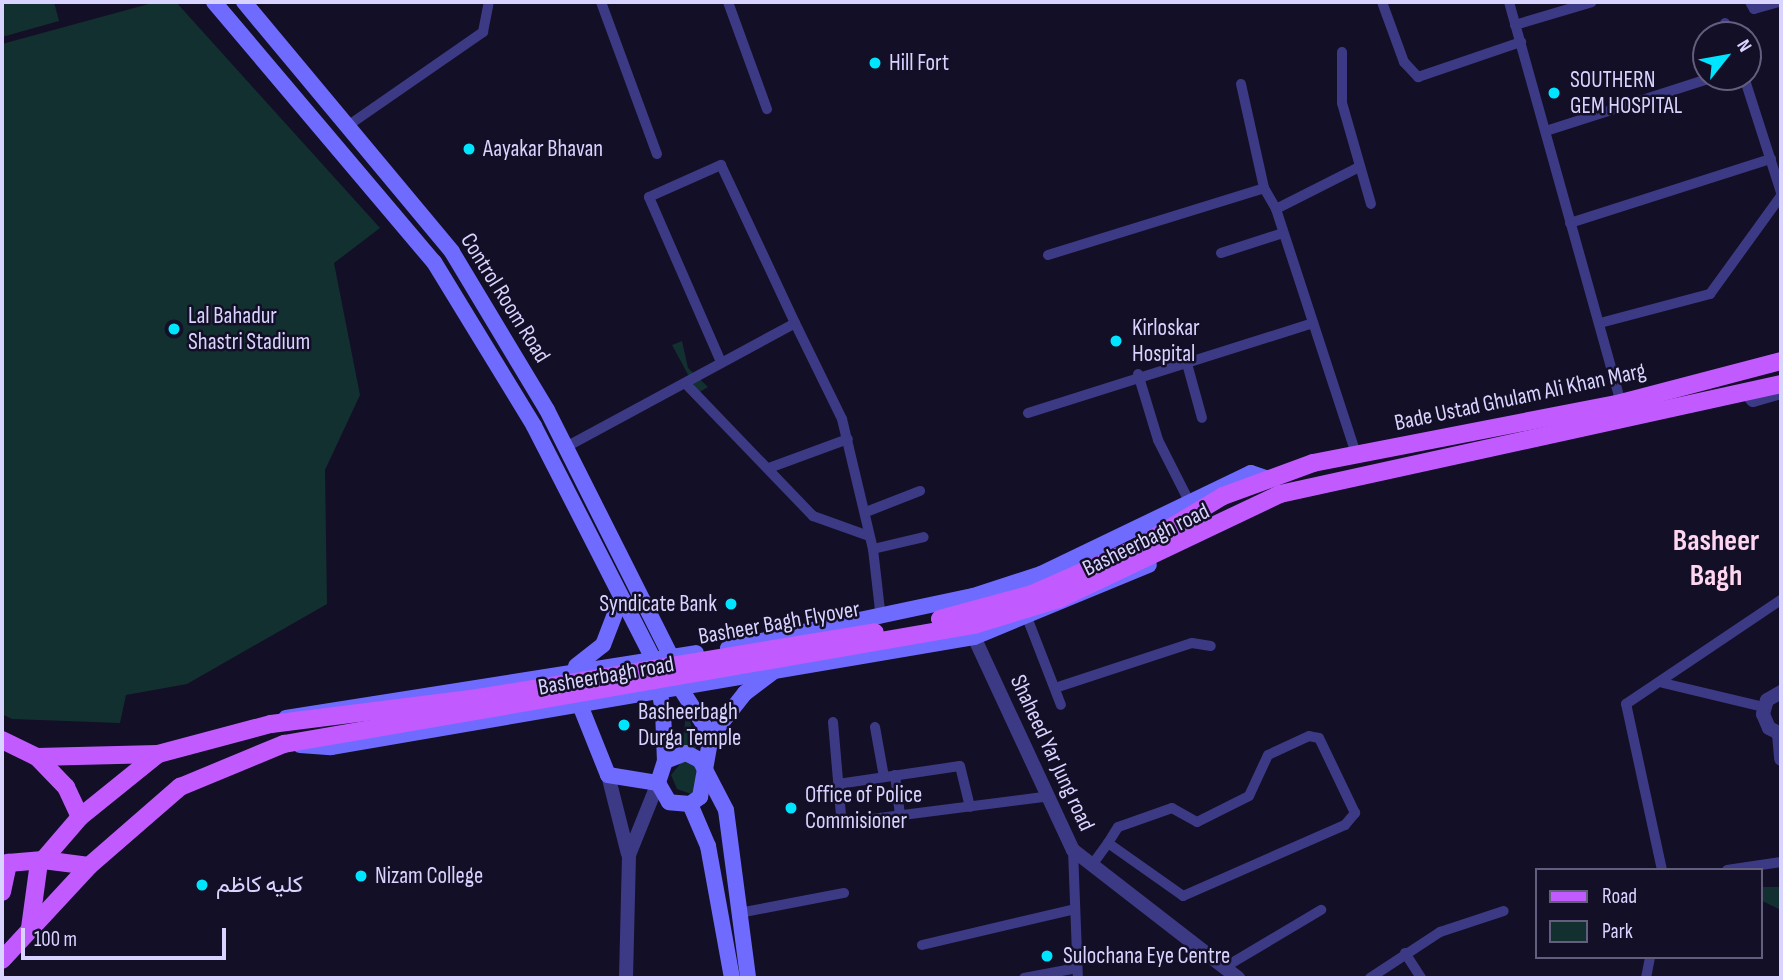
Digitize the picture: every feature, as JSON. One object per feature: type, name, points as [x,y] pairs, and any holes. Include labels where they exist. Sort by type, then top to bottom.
[{"type":"main road","name":"Control Room Road","points":[[214,2],[422,248],[534,426],[653,659],[661,688],[665,761]]},
{"type":"main road","name":"Control Room Road","points":[[244,2],[438,236],[566,447],[671,657],[679,686],[711,736]]},
{"type":"main road","points":[[422,248],[438,236]]},
{"type":"main road","name":"Bade Ustad Ghulam Ali Khan Marg","points":[[1268,479],[1356,454],[1622,402],[1781,361]]},
{"type":"main road","name":"Bade Ustad Ghulam Ali Khan Marg","points":[[1280,494],[1781,384]]},
{"type":"main road","name":"Basheerbagh road","points":[[271,724],[314,709],[571,669],[671,657],[881,619],[1041,574],[1251,473],[1268,479]]},
{"type":"main road","name":"Basheer Bagh Flyover","points":[[158,754],[271,724],[321,727],[962,615],[1032,594],[1139,547],[1226,505],[1268,479]]},
{"type":"main road","name":"Basheerbagh road","points":[[284,744],[331,747],[661,688],[774,672],[974,637],[1028,620],[1258,512],[1280,494]]},
{"type":"main road","name":"Basheer Bagh Flyover","points":[[1226,505],[1280,494]]},
{"type":"main road","points":[[621,598],[603,645],[571,669],[578,704],[608,775],[658,783]]},
{"type":"main road","points":[[748,978],[726,810],[708,771],[686,753],[665,761],[658,783],[669,802],[690,804],[704,793],[708,771],[711,736],[745,693],[774,672]]},
{"type":"main road","name":"Basheer Bagh Flyover","points":[[2,960],[89,866],[180,787],[321,727]]},
{"type":"main road","points":[[5,745],[37,757],[158,754]]},
{"type":"main road","points":[[30,928],[41,861],[80,817],[158,754]]},
{"type":"main road","points":[[37,757],[66,787],[80,817]]},
{"type":"main road","points":[[690,804],[708,846],[732,978]]},
{"type":"main road","points":[[2,892],[5,858],[89,866]]},
{"type":"street","points":[[346,127],[483,32],[489,2]]},
{"type":"street","points":[[600,2],[657,154]]},
{"type":"street","points":[[728,2],[767,109]]},
{"type":"street","points":[[1382,2],[1404,61],[1418,77],[1521,42]]},
{"type":"street","points":[[1509,2],[1549,130],[1570,223],[1622,402]]},
{"type":"street","points":[[1515,24],[1592,2]]},
{"type":"street","points":[[1750,2],[1754,9],[1778,2]]},
{"type":"street","points":[[1342,52],[1342,103],[1357,168],[1371,204]]},
{"type":"street","points":[[1241,84],[1264,188],[1276,209],[1356,454]]},
{"type":"street","points":[[1549,130],[1692,84]]},
{"type":"street","points":[[1600,323],[1710,294],[1781,194],[1749,91]]},
{"type":"street","points":[[1570,223],[1771,159]]},
{"type":"street","points":[[720,362],[649,197],[721,165],[848,439],[873,549],[881,619]]},
{"type":"street","points":[[1276,209],[1357,168]]},
{"type":"street","points":[[1048,255],[1264,188]]},
{"type":"street","points":[[1221,253],[1283,233]]},
{"type":"street","points":[[566,447],[795,323]]},
{"type":"street","points":[[1027,413],[1138,374],[1313,323]]},
{"type":"street","points":[[1186,360],[1202,418]]},
{"type":"street","points":[[1138,374],[1158,440],[1189,501]]},
{"type":"street","points":[[685,383],[813,516],[869,536]]},
{"type":"street","points":[[1747,393],[1753,400],[1781,391]]},
{"type":"street","points":[[769,468],[848,439]]},
{"type":"street","points":[[866,513],[920,491]]},
{"type":"street","points":[[873,549],[924,537]]},
{"type":"street","points":[[1662,868],[1626,704],[1664,683],[1781,600]]},
{"type":"street","points":[[1028,620],[1061,705]]},
{"type":"street","name":"Shaheed Yar Jung road","points":[[974,637],[1044,797],[1073,850],[1238,978]]},
{"type":"street","points":[[1055,688],[1192,643],[1211,646]]},
{"type":"street","points":[[1664,683],[1764,707]]},
{"type":"street","points":[[1764,707],[1781,692]]},
{"type":"street","points":[[1764,707],[1765,722],[1780,734],[1781,759]]},
{"type":"street","points":[[833,722],[843,820],[1044,797]]},
{"type":"street","points":[[876,727],[900,815]]},
{"type":"street","points":[[1092,865],[1118,827],[1172,808],[1197,822],[1249,796],[1268,755],[1309,736],[1319,738],[1355,813],[1345,825],[1183,896],[1108,843]]},
{"type":"street","points":[[838,783],[960,766],[970,807]]},
{"type":"street","points":[[608,775],[629,855],[626,978]]},
{"type":"street","points":[[629,855],[658,783]]},
{"type":"street","points":[[1024,978],[1078,973],[1073,850]]},
{"type":"street","points":[[1740,868],[1781,862]]},
{"type":"street","points":[[739,913],[844,893]]},
{"type":"street","points":[[922,945],[1075,909]]},
{"type":"street","points":[[1225,967],[1321,910]]},
{"type":"street","points":[[1370,978],[1440,932],[1504,911]]},
{"type":"street","points":[[1405,953],[1421,978]]},
{"type":"street","points":[[1646,978],[1650,959]]},
{"type":"green space","points":[[2,2],[54,2],[59,21],[2,37]]},
{"type":"green space","name":"Lal Bahadur Shastri Stadium","points":[[156,2],[176,2],[380,228],[334,263],[360,395],[325,470],[327,604],[187,684],[126,695],[120,723],[12,719],[2,714],[2,44]]},
{"type":"green space","points":[[682,341],[688,368],[708,387],[698,393],[672,345]]},
{"type":"green space","points":[[687,706],[704,786],[691,794],[677,789],[671,775],[680,764]]},
{"type":"green space","points":[[1762,887],[1781,887],[1781,910],[1762,901]]},
{"type":"place","name":"Hill Fort","points":[[875,63]]},
{"type":"place","name":"SOUTHERN GEM HOSPITAL","points":[[1554,93]]},
{"type":"place","name":"Aayakar Bhavan","points":[[469,149]]},
{"type":"place","name":"Lal Bahadur Shastri Stadium","points":[[174,329]]},
{"type":"place","name":"Kirloskar Hospital","points":[[1116,341]]},
{"type":"place","name":"Syndicate Bank","points":[[731,604]]},
{"type":"place","name":"Basheerbagh Durga Temple","points":[[624,725]]},
{"type":"place","name":"Office of Police Commisioner","points":[[791,808]]},
{"type":"place","name":"Nizam College","points":[[361,876]]},
{"type":"place","name":"كليه كاظم","points":[[202,885]]},
{"type":"place","name":"Sulochana Eye Centre","points":[[1047,956]]},
{"type":"district","name":"Basheer Bagh","points":[[1716,558]]}]
